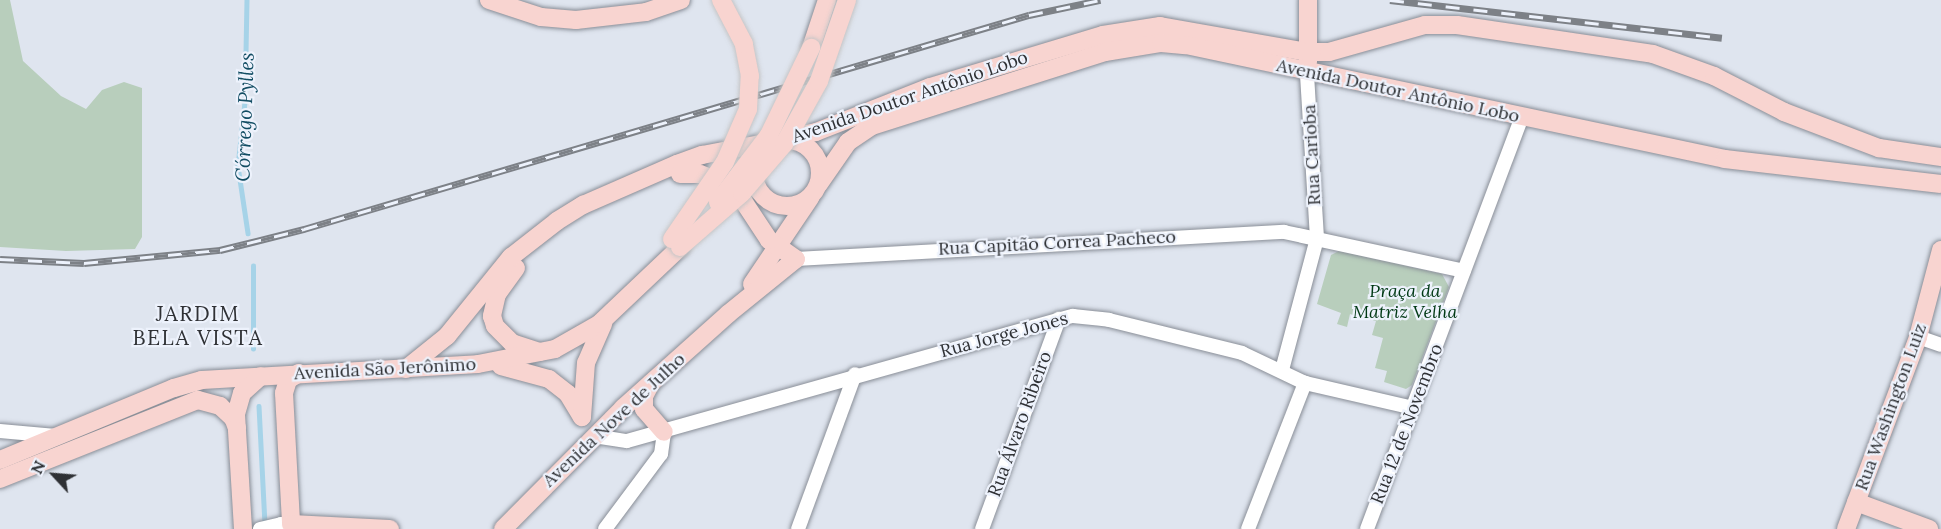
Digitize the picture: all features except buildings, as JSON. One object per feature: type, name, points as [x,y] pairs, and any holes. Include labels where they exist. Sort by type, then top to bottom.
[{"type":"main road","points":[[489,0],[541,17],[576,20],[646,12],[681,0]]},
{"type":"main road","points":[[676,243],[725,162],[748,110],[750,76],[744,44],[720,0]]},
{"type":"main road","points":[[582,417],[590,349],[613,312],[769,135],[800,75],[827,0]]},
{"type":"main road","points":[[676,243],[742,193],[784,144],[819,81],[847,0]]},
{"type":"main road","name":"Rua Carioba","points":[[1307,73],[1308,0]]},
{"type":"main road","name":"Avenida Doutor Antônio Lobo","points":[[404,370],[428,354],[447,336],[511,257],[574,210],[702,155],[816,132],[930,87],[1103,35],[1160,26],[1308,52],[1344,49],[1425,25],[1457,25],[1603,44],[1653,54],[1714,76],[1784,112],[1879,148],[1941,157]]},
{"type":"main road","name":"Avenida Doutor Antônio Lobo","points":[[728,314],[778,248],[848,141],[872,126],[1105,52],[1161,43],[1186,45],[1307,73],[1725,159],[1941,184]]},
{"type":"main road","points":[[542,352],[512,343],[495,326],[493,305],[504,281],[562,230],[680,174],[704,167],[727,168],[755,183],[767,200],[786,206],[806,200],[816,188],[818,162],[813,152],[795,140],[779,140],[757,158],[755,183]]},
{"type":"main road","points":[[680,174],[700,174],[726,184],[742,200],[756,223],[778,248],[796,259],[728,314]]},
{"type":"main road","points":[[756,223],[777,232],[797,220]]},
{"type":"main road","name":"Rua Washington Luiz","points":[[1846,529],[1918,337],[1941,250]]},
{"type":"main road","name":"Avenida São Jerônimo","points":[[0,460],[61,437],[174,388],[202,380],[478,364],[542,352],[571,343],[613,312]]},
{"type":"main road","name":"Avenida Nove de Julho","points":[[503,529],[594,436],[728,314]]},
{"type":"main road","points":[[478,364],[516,368],[549,379],[568,394],[594,436]]},
{"type":"main road","points":[[299,373],[288,380],[284,393],[288,526],[390,529]]},
{"type":"main road","points":[[243,529],[237,428],[242,393],[263,375]]},
{"type":"main road","points":[[653,381],[644,396],[645,409],[664,432]]},
{"type":"main road","points":[[0,479],[198,400],[220,406],[233,418],[237,428]]},
{"type":"main road","points":[[1856,502],[1929,529]]},
{"type":"street","name":"Rua Carioba","points":[[1282,370],[1317,238],[1307,73]]},
{"type":"street","name":"Rua 12 de Novembro","points":[[1368,529],[1522,117]]},
{"type":"street","name":"Rua Capitão Correa Pacheco","points":[[796,259],[1284,232],[1464,271]]},
{"type":"street","name":"Rua Jorge Jones","points":[[594,436],[627,441],[664,432],[855,374],[1059,319],[1084,316],[1109,320],[1242,353],[1282,370],[1305,383],[1413,408]]},
{"type":"street","name":"Rua Álvaro Ribeiro","points":[[982,529],[1059,319]]},
{"type":"street","points":[[1918,337],[1941,345]]},
{"type":"street","points":[[798,529],[855,374]]},
{"type":"street","points":[[1248,529],[1305,383]]},
{"type":"street","name":"Avenida São Jerônimo","points":[[0,431],[61,437]]},
{"type":"street","points":[[605,529],[661,454],[664,432]]},
{"type":"street","points":[[260,529],[288,526]]},
{"type":"green space","points":[[0,0],[10,0],[23,61],[61,96],[86,109],[102,90],[124,82],[142,88],[142,237],[135,249],[66,251],[0,247]]},
{"type":"green space","name":"Praça da Matriz Velha","points":[[1339,251],[1442,274],[1449,287],[1412,385],[1406,389],[1384,382],[1387,371],[1375,368],[1383,338],[1372,335],[1376,321],[1350,314],[1347,327],[1337,324],[1341,313],[1317,304],[1331,255]]},
{"type":"waterway","name":"Córrego Pylles","points":[[247,0],[245,102],[238,166],[248,233]]},
{"type":"waterway","name":"Córrego Pylles","points":[[253,266],[253,349]]},
{"type":"waterway","name":"Córrego Pylles","points":[[259,406],[265,526]]},
{"type":"railway","points":[[0,259],[84,263],[220,250],[304,229],[1029,15],[1100,0]]},
{"type":"railway","points":[[1390,0],[1722,38]]},
{"type":"district","name":"JARDIM BELA VISTA","points":[[198,326]]}]
